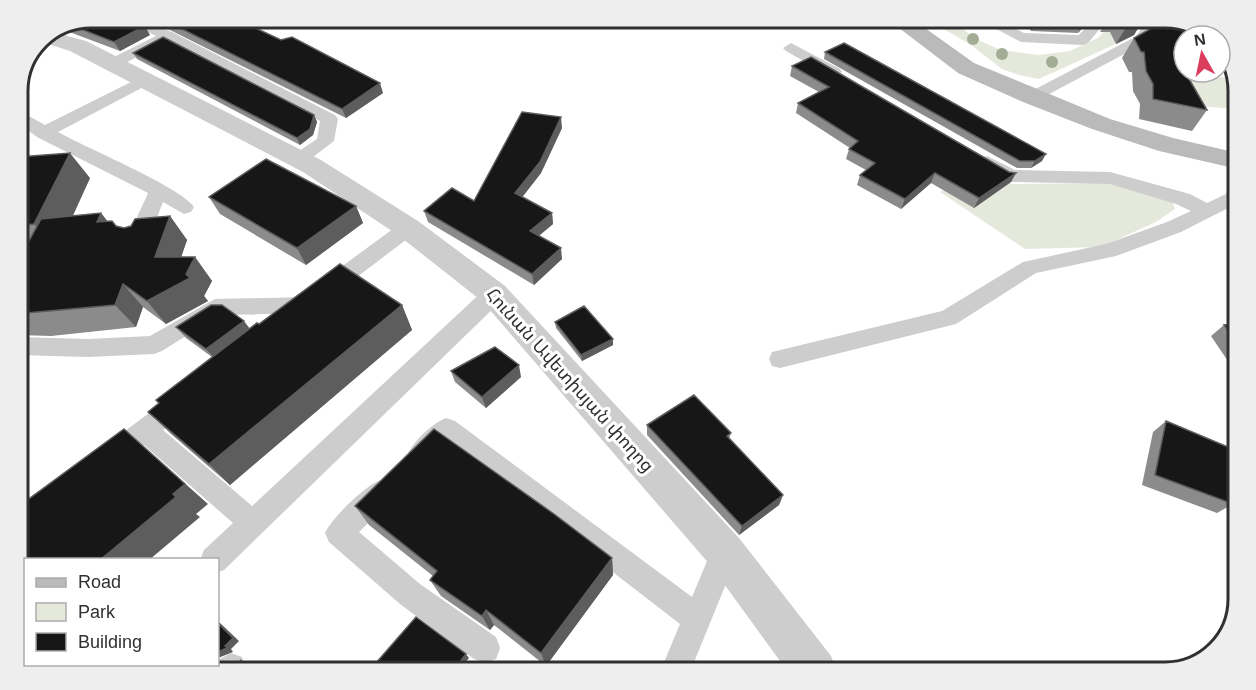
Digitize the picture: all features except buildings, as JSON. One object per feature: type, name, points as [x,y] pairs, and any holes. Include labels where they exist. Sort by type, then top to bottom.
[{"type":"street","points":[[911,28],[966,68],[1032,97],[1101,124],[1145,138],[1227,158]]},
{"type":"street","name":"Հունան Ավետիսյան փողոց","points":[[56,40],[78,46],[299,159],[408,228],[494,294],[725,552],[808,662]]},
{"type":"lane","points":[[151,28],[329,119],[326,141],[299,159]]},
{"type":"lane","points":[[1004,28],[1022,37],[1083,40],[1091,28]]},
{"type":"lane","points":[[1032,97],[1140,40],[1149,28]]},
{"type":"lane","points":[[112,64],[167,35]]},
{"type":"lane","points":[[791,48],[849,80]]},
{"type":"lane","points":[[43,133],[145,80]]},
{"type":"lane","points":[[29,123],[43,133],[159,190],[184,207]]},
{"type":"lane","points":[[974,155],[1012,176],[1110,178],[1183,199],[1207,211]]},
{"type":"lane","points":[[142,243],[145,223],[159,190]]},
{"type":"lane","points":[[780,360],[948,318],[1030,267],[1109,251],[1174,227],[1227,201]]},
{"type":"lane","points":[[279,327],[408,228]]},
{"type":"lane","points":[[216,558],[494,294]]},
{"type":"lane","points":[[29,346],[88,348],[154,345],[215,307],[307,305]]},
{"type":"lane","points":[[91,472],[194,392]]},
{"type":"lane","points":[[485,648],[410,594],[339,533],[446,429],[698,619]]},
{"type":"lane","points":[[145,430],[253,523]]},
{"type":"lane","points":[[679,662],[725,552]]},
{"type":"green space","points":[[942,28],[961,28],[980,41],[1001,50],[1039,55],[1070,51],[1098,38],[1107,28],[1133,28],[1131,37],[1039,79],[1002,69],[971,45]]},
{"type":"green space","points":[[1181,84],[1227,84],[1227,108],[1194,106]]},
{"type":"green space","points":[[979,172],[1012,184],[1100,183],[1128,186],[1171,198],[1175,209],[1156,222],[1101,247],[1025,249],[940,192]]}]
